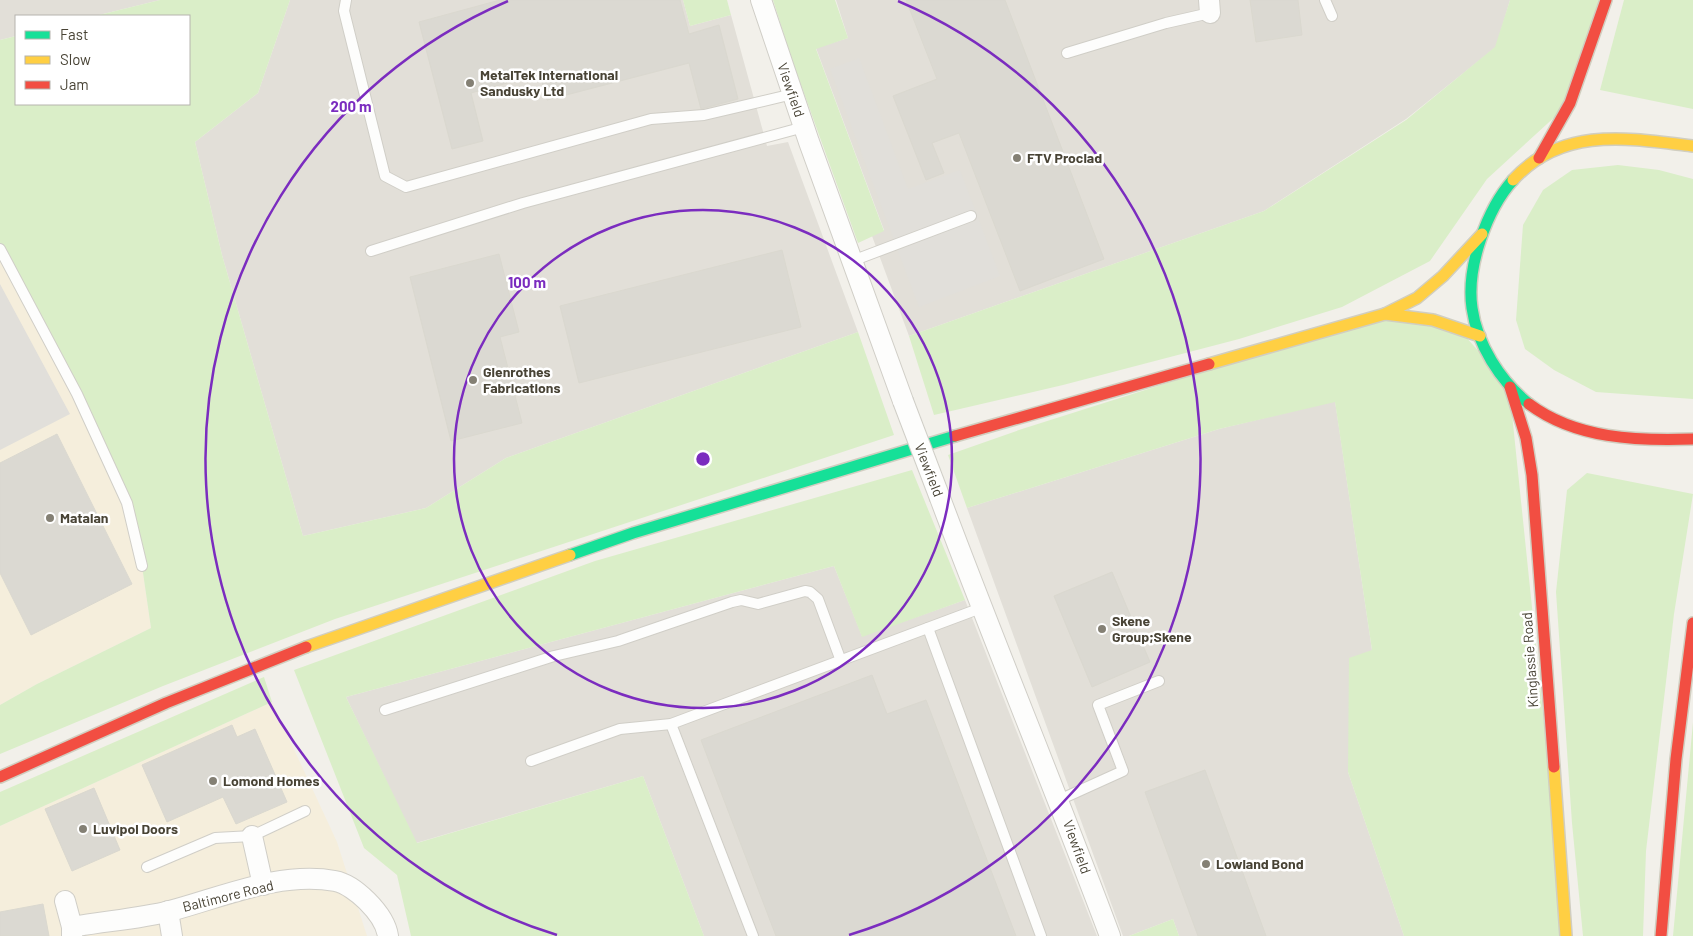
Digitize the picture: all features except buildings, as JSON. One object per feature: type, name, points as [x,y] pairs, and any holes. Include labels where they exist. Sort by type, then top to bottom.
[{"type":"main road","points":[[1539,158],[1570,103],[1606,0]]},
{"type":"main road","points":[[1693,146],[1627,139],[1605,140],[1556,148],[1539,158],[1507,187],[1493,207],[1482,234],[1474,264],[1472,287],[1472,309],[1480,336],[1494,366],[1509,385],[1539,412],[1584,431],[1650,440],[1693,439]]},
{"type":"main road","points":[[0,777],[166,703],[252,668],[343,633],[624,536],[884,456],[1385,314],[1417,298],[1482,234]]},
{"type":"main road","points":[[1385,314],[1410,314],[1432,319],[1480,336]]},
{"type":"main road","name":"Kinglassie Road","points":[[1509,385],[1526,438],[1532,475],[1566,936]]},
{"type":"main road","points":[[1661,936],[1676,759],[1693,622]]},
{"type":"street","name":"Viewfield","points":[[761,0],[804,127],[903,401],[981,608],[1059,800],[1110,936]]},
{"type":"street","points":[[252,836],[263,885]]},
{"type":"street","name":"Baltimore Road","points":[[72,931],[168,911],[263,885],[308,879],[337,881],[360,894],[377,910],[387,928],[388,936]]},
{"type":"street","points":[[65,901],[72,931]]},
{"type":"street","points":[[168,911],[172,936]]},
{"type":"lane","points":[[346,0],[344,11],[385,176],[406,187],[651,119],[704,115],[793,94]]},
{"type":"lane","points":[[1326,0],[1332,16]]},
{"type":"lane","points":[[1067,54],[1166,23],[1209,7]]},
{"type":"lane","points":[[371,252],[523,202],[804,127]]},
{"type":"lane","points":[[852,261],[971,216]]},
{"type":"lane","points":[[0,249],[77,394],[127,502],[142,566]]},
{"type":"lane","points":[[385,710],[554,656],[608,644],[732,602],[741,600],[760,604],[799,591],[810,592],[818,599],[841,661]]},
{"type":"lane","points":[[531,761],[627,727],[671,724],[981,608]]},
{"type":"lane","points":[[928,628],[1042,936]]},
{"type":"lane","points":[[1059,800],[1124,771],[1098,705],[1159,681]]},
{"type":"lane","points":[[671,724],[753,936]]},
{"type":"lane","points":[[147,867],[215,838],[252,836],[305,812]]},
{"type":"shaded area","points":[[0,0],[160,0],[99,15],[15,15],[15,36],[0,40]]},
{"type":"shaded area","points":[[290,0],[683,0],[690,26],[731,15],[767,146],[788,142],[858,332],[506,458],[426,508],[303,536],[222,255],[195,142],[258,93]]},
{"type":"shaded area","points":[[836,0],[1510,0],[1496,47],[1406,119],[1264,211],[909,336],[872,236],[884,230],[816,48],[848,38]]},
{"type":"shaded area","points":[[859,58],[908,189],[960,170],[1000,276],[919,307],[830,69]]},
{"type":"shaded area","points":[[0,253],[127,503],[142,566],[151,628],[37,684],[0,705]]},
{"type":"shaded area","points":[[0,284],[70,414],[0,450]]},
{"type":"shaded area","points":[[1335,401],[1372,650],[1348,772],[1404,936],[1179,936],[1173,919],[1129,936],[1123,936],[967,508],[1219,429]]},
{"type":"shaded area","points":[[834,566],[862,636],[965,600],[1097,936],[704,936],[643,776],[416,843],[346,697]]},
{"type":"shaded area","points":[[272,702],[337,842],[367,936],[0,936],[0,826]]},
{"type":"green space","points":[[160,0],[290,0],[258,93],[195,142],[222,255],[303,536],[426,508],[506,458],[858,332],[894,435],[335,619],[163,686],[0,754],[0,705],[37,684],[151,628],[142,566],[127,503],[0,253],[0,40],[15,36],[15,105],[190,105],[190,15],[99,15]]},
{"type":"green space","points":[[683,0],[727,0],[731,15],[690,26]]},
{"type":"green space","points":[[773,0],[835,0],[848,38],[816,49],[884,231],[858,243],[792,60]]},
{"type":"green space","points":[[1510,0],[1606,0],[1570,103],[1487,179],[1430,261],[1342,307],[1239,339],[1063,385],[934,415],[909,336],[1264,211],[1406,120],[1495,47]]},
{"type":"green space","points":[[1624,0],[1693,0],[1693,109],[1600,90]]},
{"type":"green space","points":[[1618,165],[1659,170],[1693,179],[1693,399],[1596,392],[1554,370],[1525,349],[1516,320],[1523,225],[1543,190],[1572,170]]},
{"type":"green space","points":[[1385,314],[1456,326],[1509,385],[1566,936],[1404,936],[1348,772],[1349,658],[1372,650],[1335,402],[1219,429],[967,508],[948,455],[1022,429]]},
{"type":"green space","points":[[912,470],[965,600],[862,637],[834,566],[346,697],[417,843],[643,776],[704,936],[411,936],[397,875],[364,848],[294,670],[595,561]]},
{"type":"green space","points":[[1587,473],[1693,494],[1674,614],[1646,851],[1643,936],[1583,936],[1572,823],[1556,592],[1567,490]]},
{"type":"green space","points":[[264,677],[272,702],[0,826],[0,792]]},
{"type":"green space","points":[[1693,722],[1693,936],[1673,936]]},
{"type":"green space","points":[[1173,919],[1179,936],[1129,936]]},
{"type":"traffic: fast","points":[[1513,180],[1495,206],[1480,240],[1472,275],[1472,308],[1479,335],[1492,361],[1518,395],[1529,404]]},
{"type":"traffic: fast","points":[[570,555],[633,533],[955,436]]},
{"type":"traffic: slow","points":[[1513,180],[1532,163],[1553,151],[1574,143],[1620,139],[1693,146]]},
{"type":"traffic: slow","points":[[1209,364],[1385,314],[1417,298],[1443,276],[1482,234]]},
{"type":"traffic: slow","points":[[1385,314],[1433,320],[1480,336]]},
{"type":"traffic: slow","points":[[306,647],[570,555]]},
{"type":"traffic: slow","points":[[1554,767],[1566,936]]},
{"type":"traffic: jam","points":[[1539,158],[1570,103],[1606,0]]},
{"type":"traffic: jam","points":[[955,436],[1209,364]]},
{"type":"traffic: jam","points":[[1510,387],[1526,438],[1532,475],[1554,767]]},
{"type":"traffic: jam","points":[[1529,404],[1547,416],[1587,431],[1629,438],[1693,439]]},
{"type":"traffic: jam","points":[[1661,936],[1676,759],[1693,623]]},
{"type":"traffic: jam","points":[[0,777],[166,703],[306,647]]},
{"type":"place","name":"MetalTek International Sandusky Ltd","points":[[470,83]]},
{"type":"place","name":"FTV Proclad","points":[[1017,158]]},
{"type":"place","name":"Glenrothes Fabrications","points":[[473,380]]},
{"type":"place","name":"Matalan","points":[[50,518]]},
{"type":"place","name":"Skene Group;Skene","points":[[1102,629]]},
{"type":"place","name":"Lomond Homes","points":[[213,781]]},
{"type":"place","name":"Luvipol Doors","points":[[83,829]]},
{"type":"place","name":"Lowland Bond","points":[[1206,864]]}]
